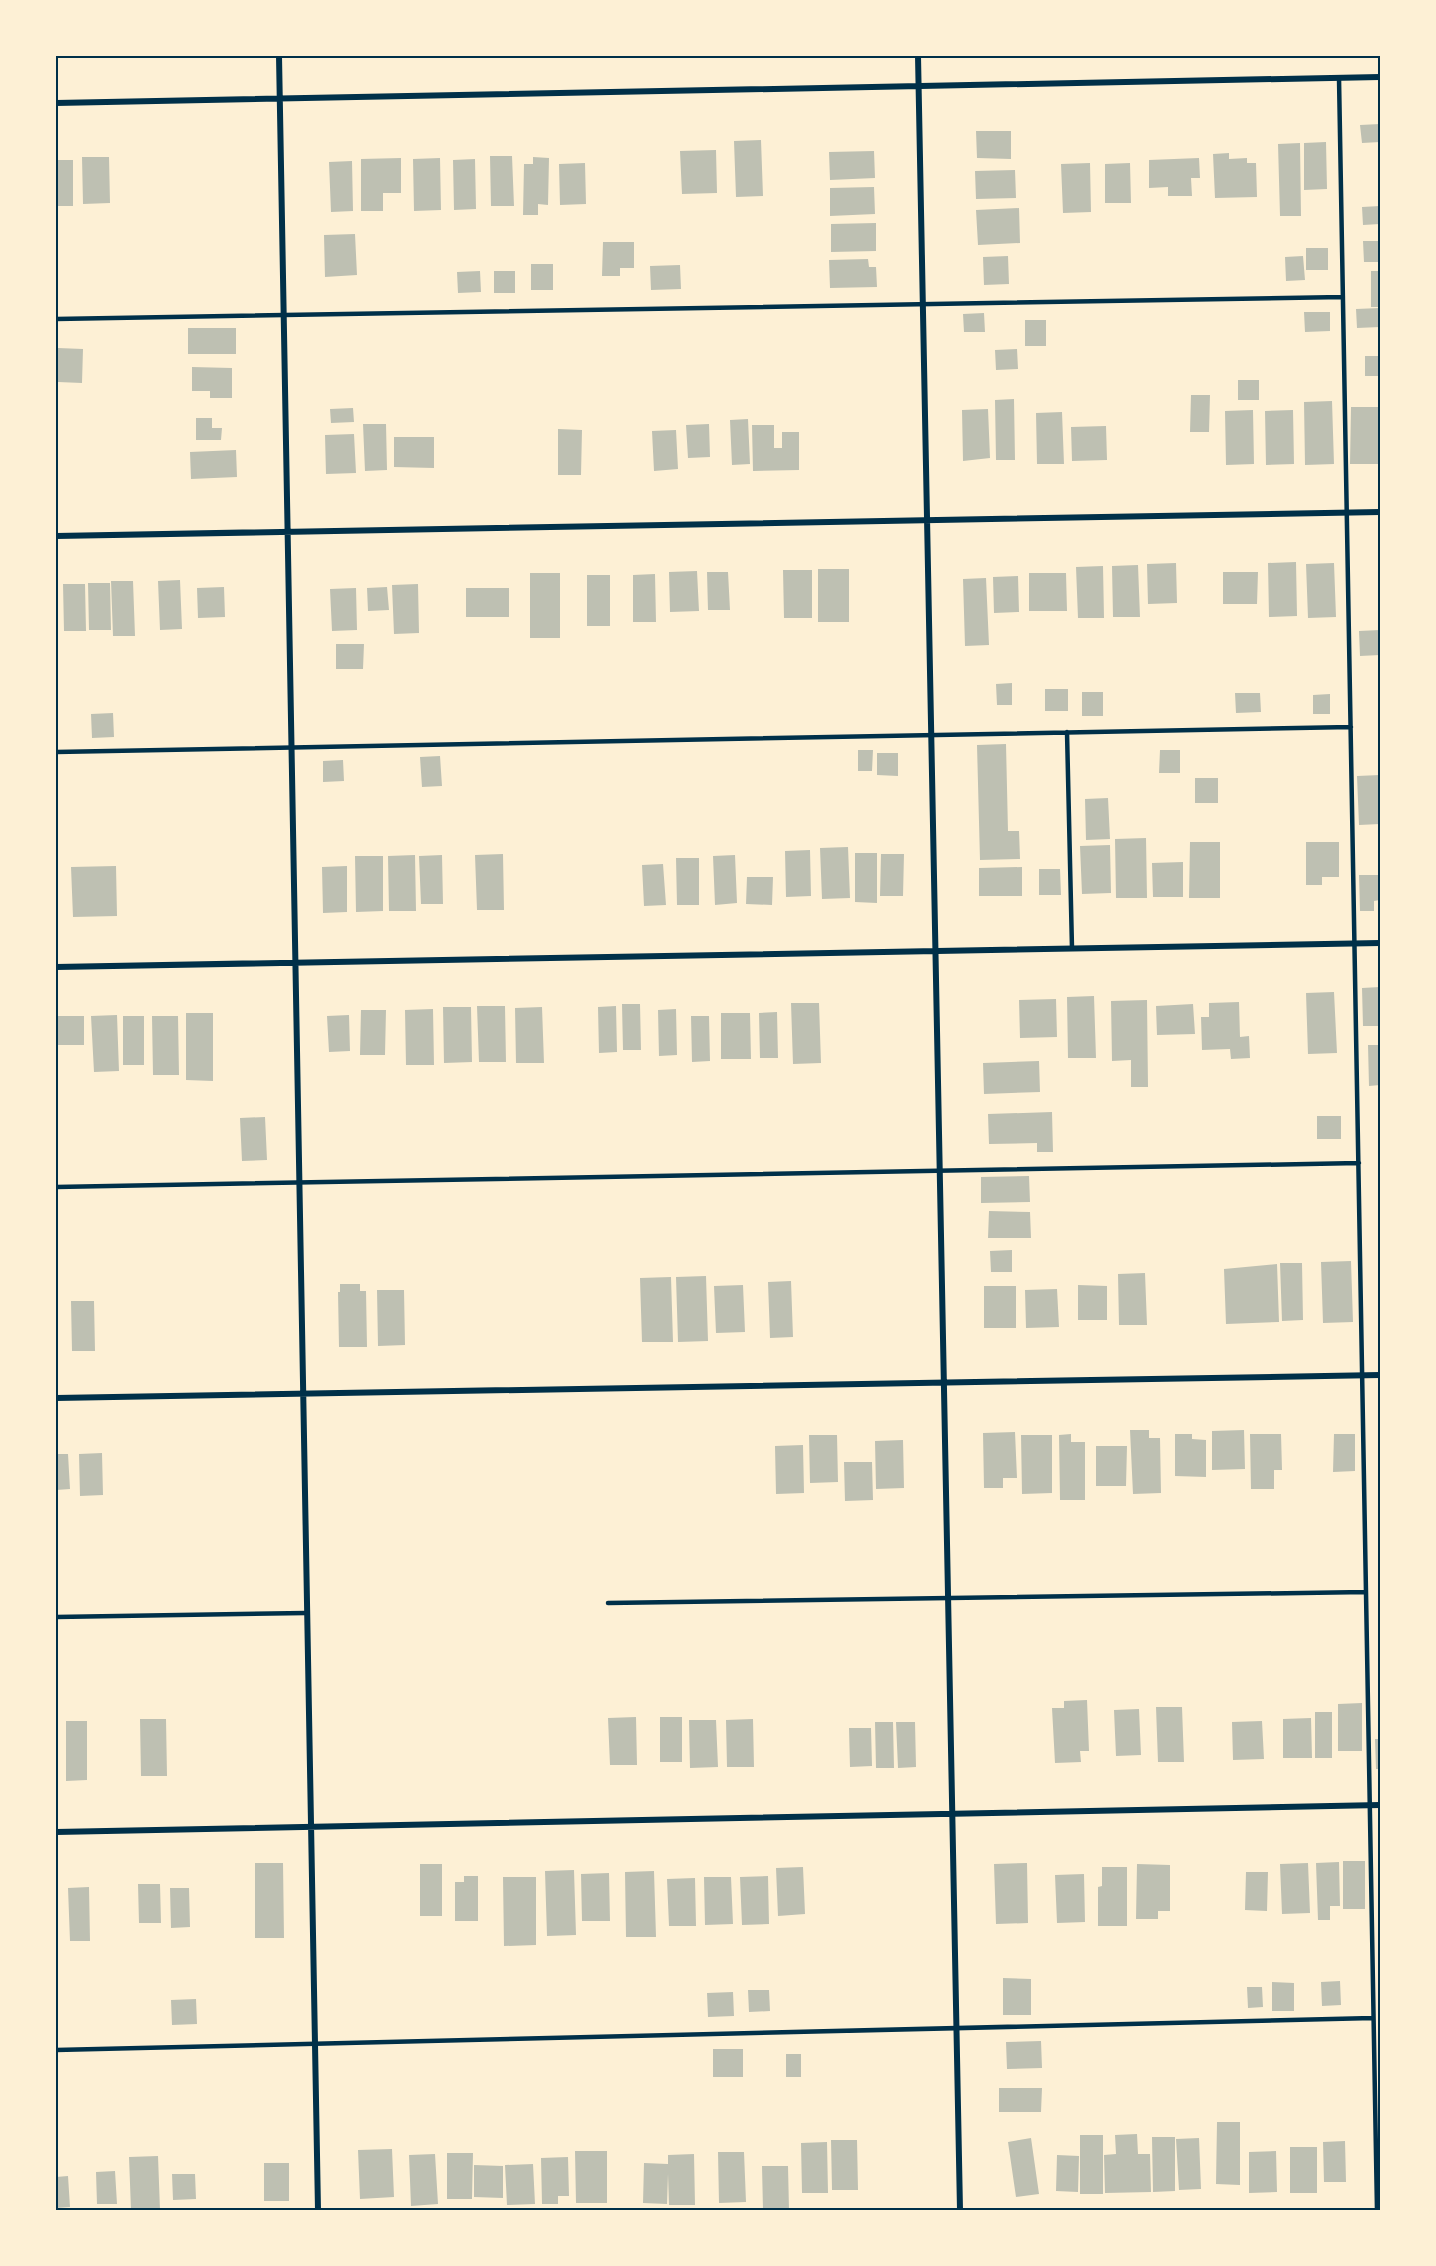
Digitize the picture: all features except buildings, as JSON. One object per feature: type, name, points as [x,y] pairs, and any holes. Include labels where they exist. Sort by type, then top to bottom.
[{"type":"street","points":[[279,56],[318,2211]]},
{"type":"street","points":[[918,56],[960,2211]]},
{"type":"street","points":[[56,102],[1380,77]]},
{"type":"street","points":[[56,536],[1380,512]]},
{"type":"street","points":[[56,967],[1380,943]]},
{"type":"street","points":[[56,1398],[1380,1375]]},
{"type":"street","points":[[56,1832],[1380,1805]]},
{"type":"lane","points":[[1339,78],[1377,2211]]},
{"type":"lane","points":[[56,319],[1343,297]]},
{"type":"lane","points":[[56,752],[1351,727]]},
{"type":"lane","points":[[1068,732],[1072,948]]},
{"type":"lane","points":[[56,1187],[1359,1163]]},
{"type":"lane","points":[[608,1603],[1366,1592]]},
{"type":"lane","points":[[56,1617],[306,1614]]},
{"type":"lane","points":[[56,2050],[1373,2018]]}]
